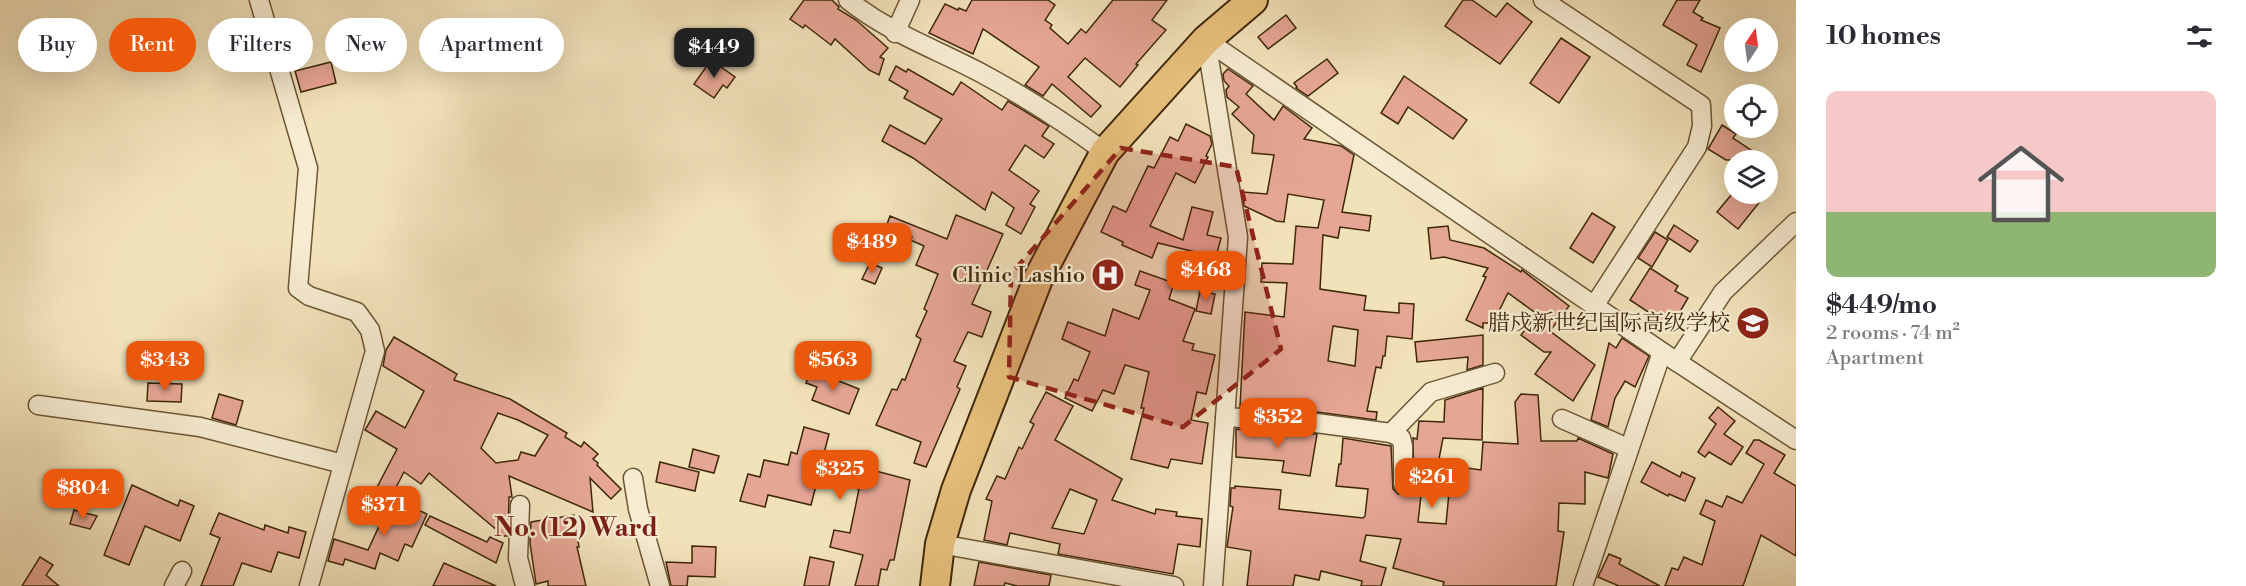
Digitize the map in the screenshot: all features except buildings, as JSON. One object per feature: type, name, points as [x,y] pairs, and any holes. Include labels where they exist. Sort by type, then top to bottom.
[{"type":"main road","points":[[934,586],[940,544],[956,490],[1038,279],[1105,152],[1206,40],[1253,0]]},
{"type":"street","points":[[259,0],[308,168],[298,288],[309,297],[357,312],[370,330],[375,351],[309,586]]},
{"type":"street","points":[[848,0],[895,33],[979,72],[1047,110],[1105,152]]},
{"type":"street","points":[[895,33],[910,0]]},
{"type":"street","points":[[1543,0],[1701,105],[1702,126],[1697,147],[1594,306]]},
{"type":"street","points":[[1206,40],[1594,306],[1796,440]]},
{"type":"street","points":[[1206,40],[1238,237],[1213,586]]},
{"type":"street","points":[[1677,362],[1723,292],[1796,222]]},
{"type":"street","points":[[1583,586],[1662,352]]},
{"type":"street","points":[[1391,433],[1431,392],[1495,374]]},
{"type":"street","points":[[38,405],[200,427],[343,465]]},
{"type":"street","points":[[1225,417],[1316,423],[1391,433],[1401,438],[1403,446],[1403,484]]},
{"type":"street","points":[[1562,419],[1628,448]]},
{"type":"street","points":[[633,478],[638,509],[660,586]]},
{"type":"street","points":[[520,506],[518,558],[525,586]]},
{"type":"street","points":[[940,544],[1174,586]]},
{"type":"highlighted area","points":[[1121,148],[1236,167],[1281,349],[1183,427],[1009,377],[1011,274]]},
{"type":"place","name":"Clinic Lashio","points":[[1108,275]]},
{"type":"place","name":"腊戍新世纪国际高级学校","points":[[1753,323]]},
{"type":"district","name":"No. (12) Ward","points":[[576,528]]}]
